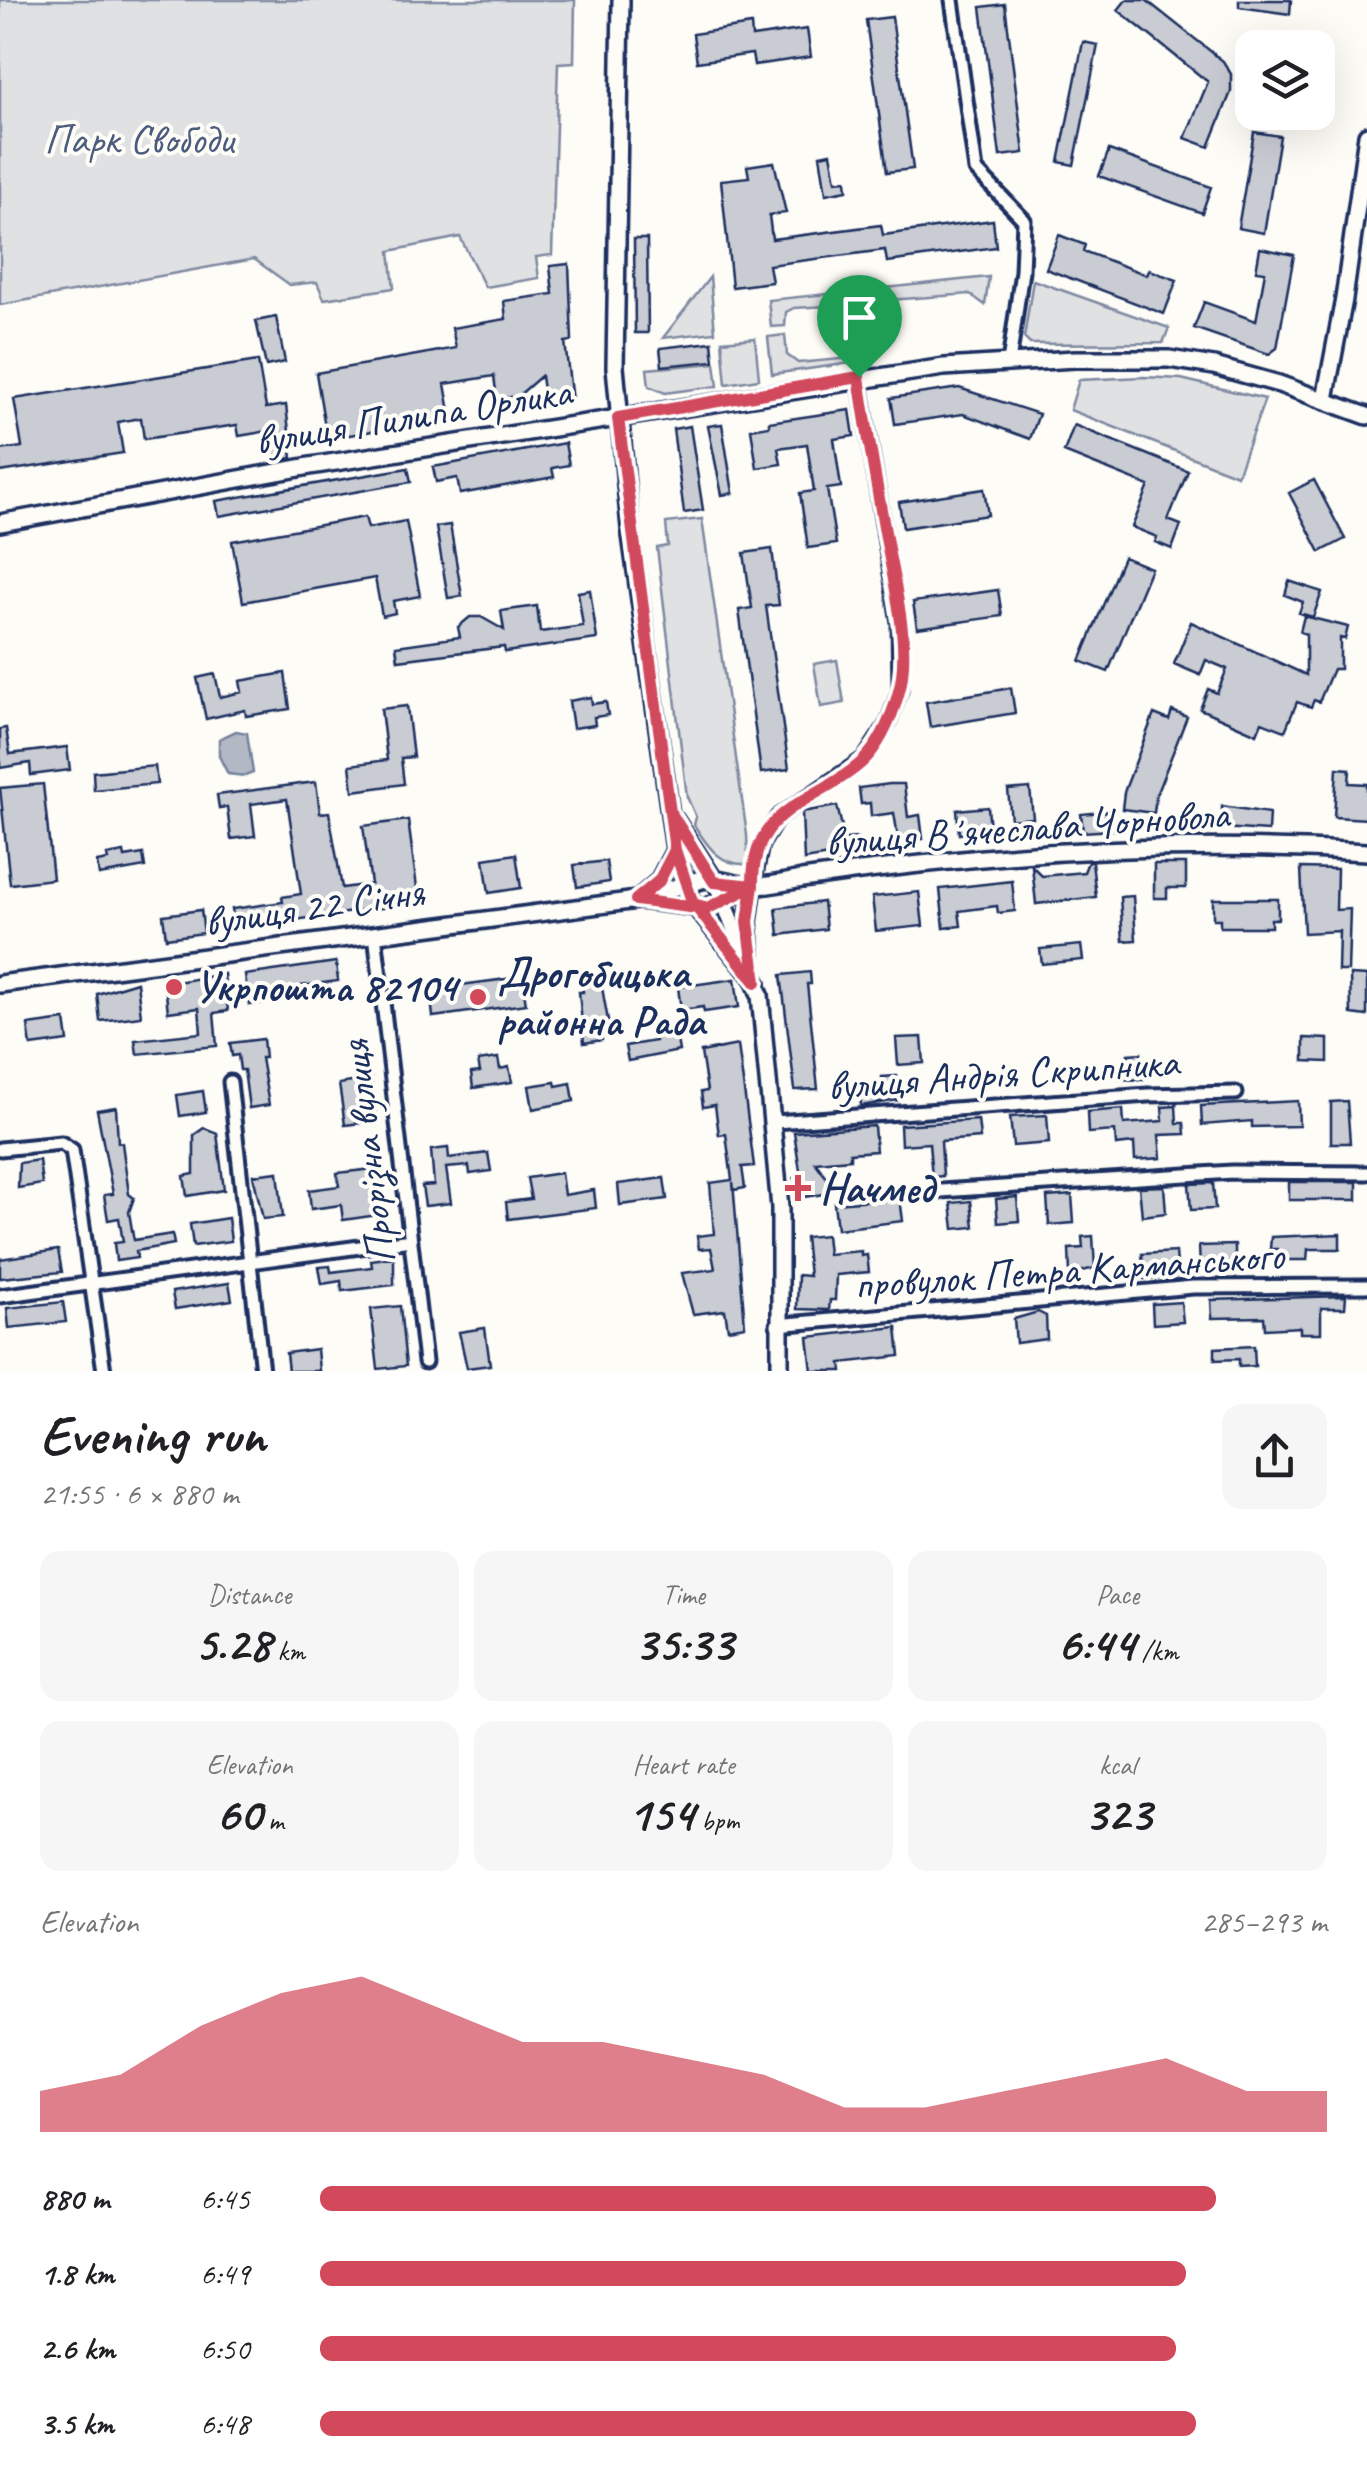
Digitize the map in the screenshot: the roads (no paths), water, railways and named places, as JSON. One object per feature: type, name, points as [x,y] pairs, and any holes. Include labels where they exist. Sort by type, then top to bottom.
[{"type":"main road","points":[[621,0],[614,337],[618,418],[675,850],[754,975]]},
{"type":"main road","points":[[1324,399],[1344,300],[1367,135]]},
{"type":"main road","name":"вулиця Пилипа Орлика","points":[[0,523],[310,466],[859,377],[1009,363],[1169,360],[1229,370],[1367,416]]},
{"type":"main road","points":[[670,812],[703,896],[754,975]]},
{"type":"main road","name":"вулиця Вʼячеслава Чорновола","points":[[753,886],[1026,855],[1126,848],[1367,852]]},
{"type":"main road","points":[[636,900],[659,881],[675,850]]},
{"type":"main road","points":[[636,900],[703,896],[753,886],[748,922],[774,1122],[780,1241],[776,1325],[780,1371]]},
{"type":"main road","points":[[636,900],[703,896]]},
{"type":"main road","name":"вулиця 22 Січня","points":[[0,984],[636,900]]},
{"type":"street","points":[[952,0],[976,170],[1024,220],[1022,271],[1009,363]]},
{"type":"street","points":[[753,886],[761,845],[778,817],[789,806],[862,762],[888,723],[900,690],[902,659],[894,588],[859,377]]},
{"type":"street","name":"Прорізна вулиця","points":[[375,934],[425,1362]]},
{"type":"street","points":[[230,1082],[262,1371]]},
{"type":"street","name":"вулиця Андрія Скрипника","points":[[774,1122],[1148,1095],[1236,1093]]},
{"type":"street","points":[[0,1149],[68,1145],[75,1165],[104,1371]]},
{"type":"street","points":[[941,1191],[1232,1172],[1367,1173]]},
{"type":"street","points":[[0,1296],[411,1240]]},
{"type":"street","name":"провулок Петра Карманського","points":[[776,1325],[1193,1287],[1367,1286]]},
{"type":"place","name":"Укрпошта 82104","points":[[174,987]]},
{"type":"place","name":"Дрогобицька районна Рада","points":[[478,997]]},
{"type":"place","name":"Начмед","points":[[798,1188]]},
{"type":"park label","name":"Парк Свободи","points":[[139,139]]}]
